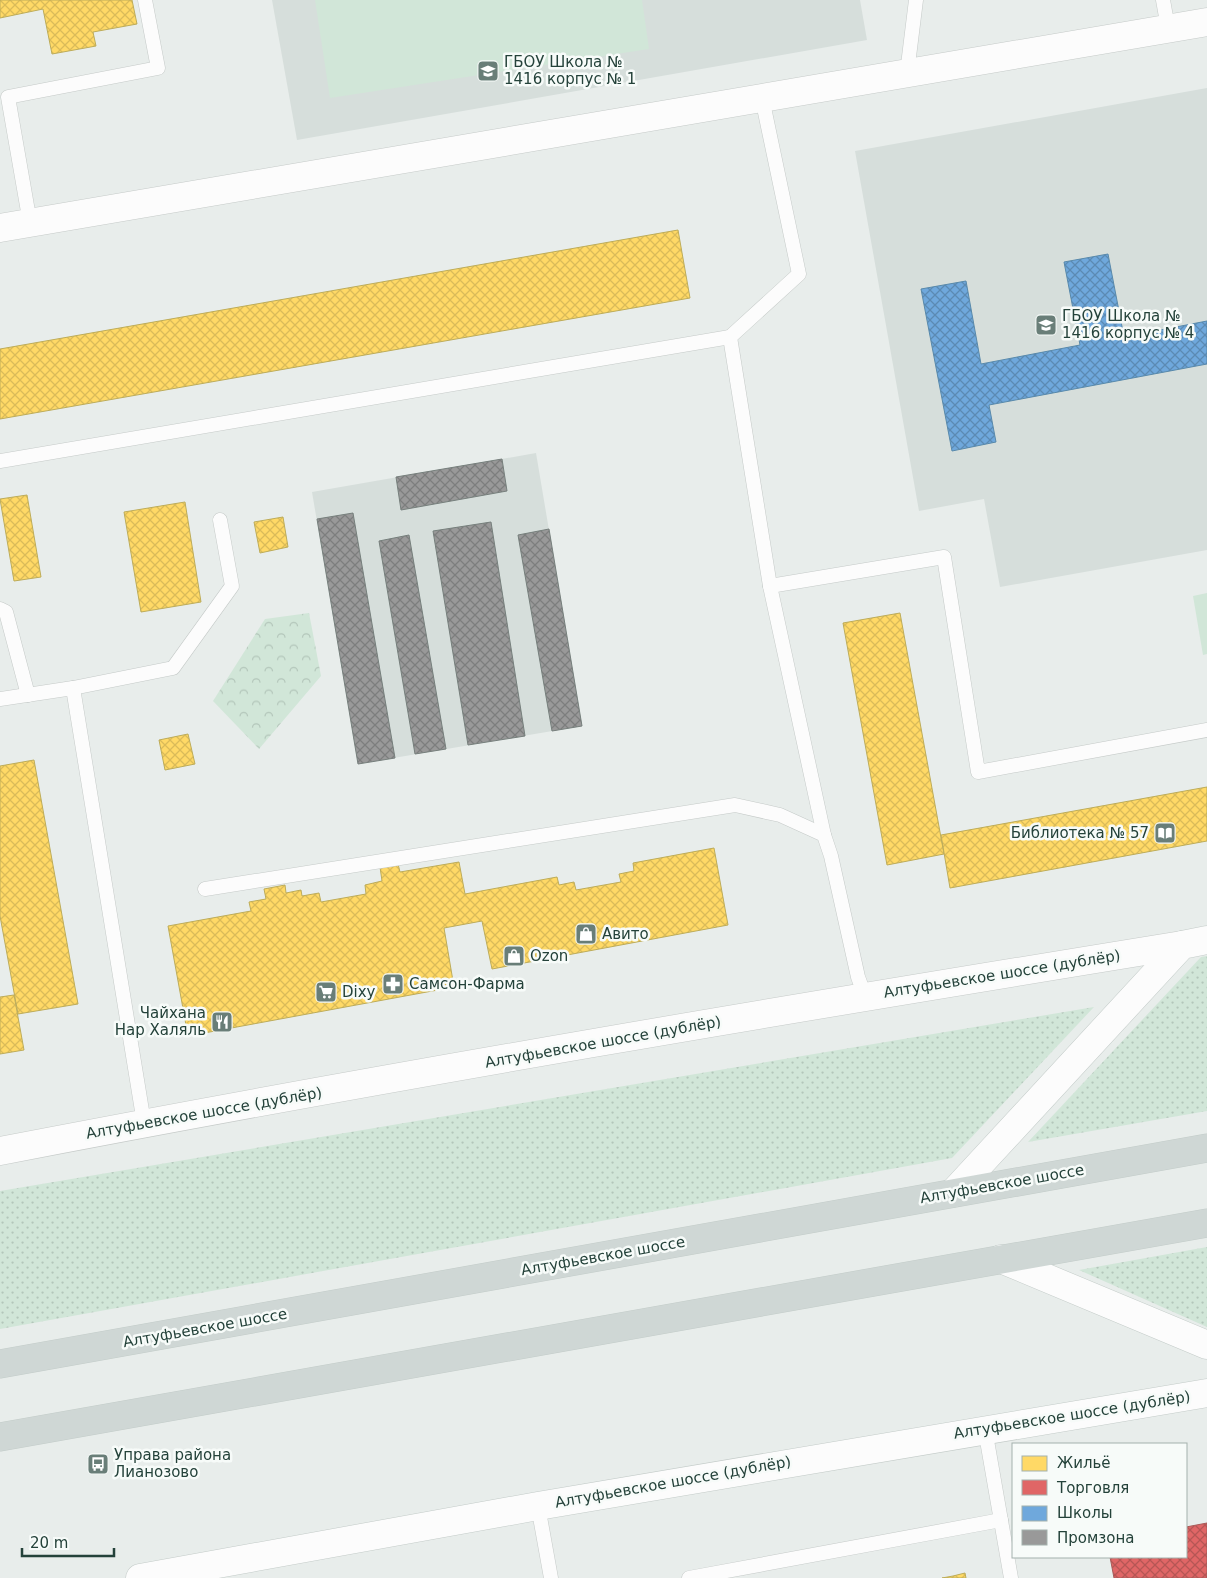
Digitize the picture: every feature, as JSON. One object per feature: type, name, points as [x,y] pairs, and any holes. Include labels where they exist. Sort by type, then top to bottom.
[{"type":"main road","name":"Алтуфьевское шоссе","points":[[0,1364],[1207,1148]]},
{"type":"main road","points":[[0,1437],[1207,1224]]},
{"type":"street","points":[[0,228],[1207,22]]},
{"type":"street","points":[[953,1192],[1195,942]]},
{"type":"street","name":"Алтуфьевское шоссе (дублёр)","points":[[0,1151],[144,1123],[865,996],[1195,942]]},
{"type":"street","points":[[1001,1259],[1207,1345]]},
{"type":"street","name":"Алтуфьевское шоссе (дублёр)","points":[[140,1578],[538,1506],[1207,1393]]},
{"type":"lane","points":[[30,223],[8,97],[158,68],[145,0]]},
{"type":"lane","points":[[907,73],[916,0]]},
{"type":"lane","points":[[1163,0],[1168,28]]},
{"type":"lane","points":[[0,461],[730,337],[799,274],[762,98]]},
{"type":"lane","points":[[730,337],[770,586],[824,836],[831,856],[858,977],[865,996]]},
{"type":"lane","points":[[0,699],[73,688],[173,668],[232,586],[220,520]]},
{"type":"lane","points":[[770,586],[944,557],[978,772],[1207,730]]},
{"type":"lane","points":[[0,609],[6,612],[28,695]]},
{"type":"lane","points":[[73,688],[144,1123]]},
{"type":"lane","points":[[205,889],[735,805],[780,815],[824,836]]},
{"type":"lane","points":[[985,1429],[1011,1578]]},
{"type":"lane","points":[[538,1506],[551,1578]]},
{"type":"lane","points":[[689,1578],[1001,1520]]},
{"type":"shaded area","name":"ГБОУ Школа № 1416 корпус № 1","points":[[272,0],[860,0],[867,40],[297,140]]},
{"type":"shaded area","name":"ГБОУ Школа № 1416 корпус № 4","points":[[1207,88],[1207,550],[1000,587],[984,499],[919,511],[855,151]]},
{"type":"shaded area","points":[[536,453],[582,726],[358,764],[312,492]]},
{"type":"green space","points":[[315,0],[642,0],[649,49],[330,98]]},
{"type":"green space","points":[[1207,593],[1207,654],[1203,655],[1193,596]]},
{"type":"green space","points":[[309,613],[321,676],[259,749],[213,701],[265,619]]},
{"type":"green space","points":[[1207,956],[1207,1111],[1028,1142],[1201,957]]},
{"type":"green space","points":[[1094,1007],[952,1158],[0,1329],[0,1191]]},
{"type":"green space","points":[[1207,1247],[1207,1327],[1079,1270]]},
{"type":"building: Жильё","points":[[0,0],[132,0],[137,24],[93,32],[96,46],[52,54],[43,9],[0,18]]},
{"type":"building: Жильё","points":[[678,230],[690,298],[0,419],[0,349]]},
{"type":"building: Жильё","points":[[27,495],[41,577],[14,581],[0,499]]},
{"type":"building: Жильё","points":[[185,502],[201,602],[141,612],[124,512]]},
{"type":"building: Жильё","points":[[283,517],[288,547],[260,553],[254,522]]},
{"type":"building: Жильё","points":[[900,613],[944,854],[887,865],[843,623]]},
{"type":"building: Жильё","points":[[188,734],[195,764],[165,770],[159,740]]},
{"type":"building: Жильё","points":[[34,760],[78,1004],[18,1014],[0,916],[0,766]]},
{"type":"building: Жильё","points":[[1207,787],[1207,841],[950,888],[941,835]]},
{"type":"building: Жильё","points":[[714,848],[728,925],[492,969],[482,921],[444,928],[454,987],[188,1036],[168,926],[251,911],[249,902],[266,899],[264,889],[285,885],[286,893],[301,890],[302,896],[319,893],[321,902],[366,894],[365,885],[382,881],[380,867],[398,864],[400,872],[459,862],[465,894],[557,877],[559,885],[574,882],[576,890],[621,882],[619,874],[634,871],[633,863]]},
{"type":"building: Жильё","points":[[14,995],[24,1050],[0,1054],[0,997]]},
{"type":"building: Жильё","points":[[965,1573],[966,1578],[942,1578],[953,1576]]},
{"type":"building: Торговля","points":[[1207,1523],[1207,1578],[1114,1578],[1110,1558],[1187,1558],[1187,1527]]},
{"type":"building: Школы","points":[[1108,254],[1124,337],[1207,321],[1207,364],[989,405],[996,442],[952,451],[921,289],[966,281],[981,364],[1080,345],[1064,262]]},
{"type":"building: Промзона","points":[[502,459],[507,491],[401,510],[396,477]]},
{"type":"building: Промзона","points":[[353,513],[395,758],[358,764],[317,519]]},
{"type":"building: Промзона","points":[[491,522],[525,736],[468,745],[433,531]]},
{"type":"building: Промзона","points":[[549,529],[582,726],[552,731],[518,535]]},
{"type":"building: Промзона","points":[[409,535],[446,749],[415,754],[379,541]]},
{"type":"place","name":"ГБОУ Школа № 1416 корпус № 1","points":[[488,71]]},
{"type":"place","name":"ГБОУ Школа № 1416 корпус № 4","points":[[1046,325]]},
{"type":"place","name":"Библиотека № 57","points":[[1165,833]]},
{"type":"place","name":"Авито","points":[[586,934]]},
{"type":"place","name":"Ozon","points":[[514,956]]},
{"type":"place","name":"Самсон-Фарма","points":[[393,984]]},
{"type":"place","name":"Dixy","points":[[326,992]]},
{"type":"place","name":"Чайхана Нар Халяль","points":[[222,1022]]},
{"type":"place","name":"Управа района Лианозово","points":[[98,1464]]}]
